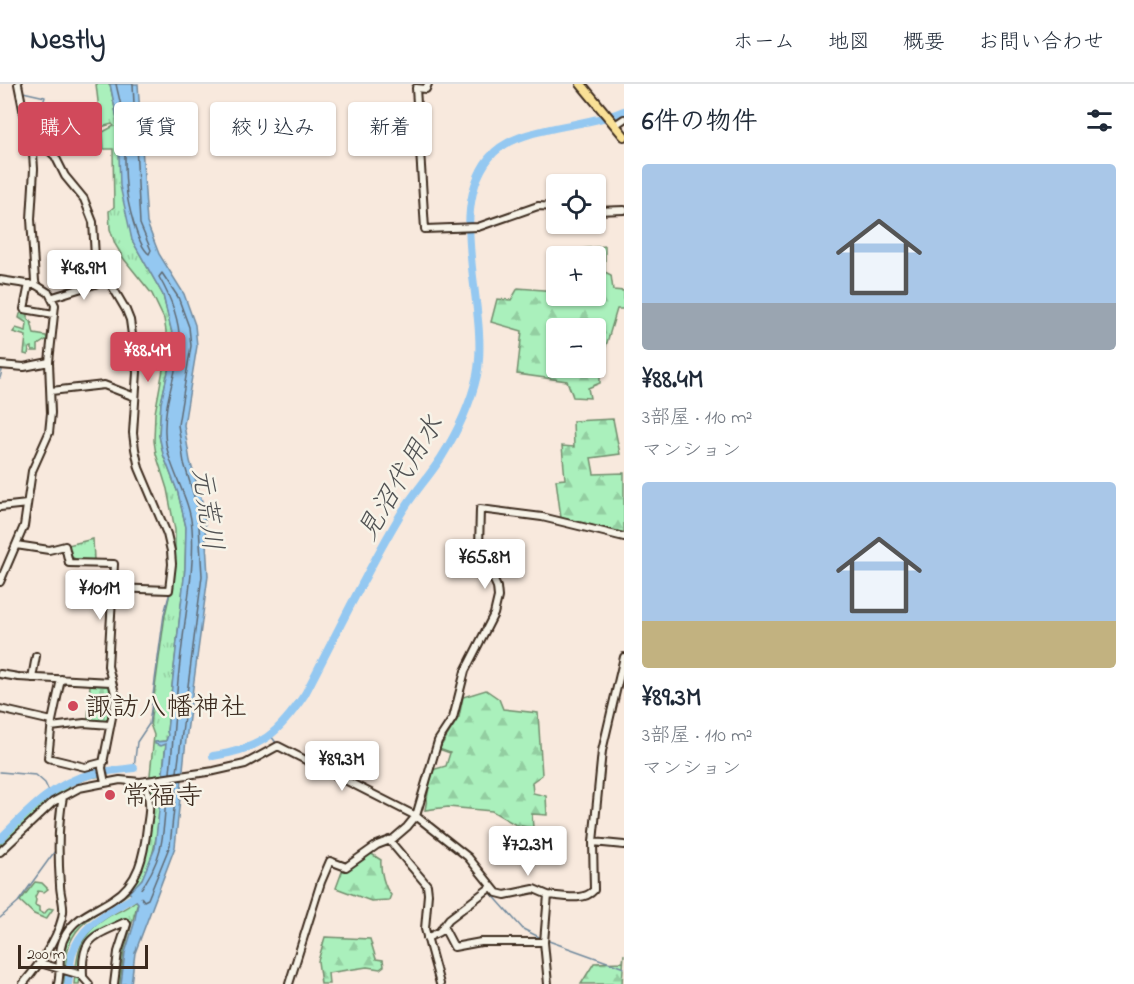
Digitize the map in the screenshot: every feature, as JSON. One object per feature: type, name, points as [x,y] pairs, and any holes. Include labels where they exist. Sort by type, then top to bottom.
[{"type":"main road","points":[[581,84],[624,136]]},
{"type":"street","points":[[18,84],[21,102]]},
{"type":"street","points":[[428,84],[426,88],[416,88],[425,229],[481,226],[537,206],[546,206]]},
{"type":"street","points":[[614,124],[624,119]]},
{"type":"street","points":[[34,156],[31,219],[32,285],[24,309],[54,314]]},
{"type":"street","points":[[55,156],[65,176],[84,199],[93,222],[95,257],[129,320],[137,372],[133,434],[135,449],[139,468],[167,534],[171,551],[169,590],[114,588]]},
{"type":"street","points":[[606,211],[624,210]]},
{"type":"street","points":[[0,280],[32,285],[49,293],[53,297],[54,314],[49,362],[51,391],[49,433],[32,471],[24,526],[0,582]]},
{"type":"street","points":[[53,297],[108,280]]},
{"type":"street","points":[[0,366],[24,367],[49,362]]},
{"type":"street","points":[[51,391],[104,385],[135,397]]},
{"type":"street","points":[[0,507],[27,504]]},
{"type":"street","points":[[289,984],[321,882],[330,861],[346,867],[376,845],[389,840],[407,827],[416,816],[438,741],[453,718],[465,671],[498,602],[497,587],[479,548],[480,509],[542,517],[624,537]]},
{"type":"street","points":[[16,545],[49,550],[65,546],[69,563],[114,564],[108,666],[116,697],[104,772]]},
{"type":"street","points":[[32,678],[36,656]]},
{"type":"street","points":[[61,679],[51,724],[48,758],[104,772],[120,780],[148,781],[244,764],[278,746],[416,816],[468,857],[497,893],[505,895],[537,889],[548,895],[584,897],[594,890],[593,842],[602,752],[624,657]]},
{"type":"street","points":[[0,674],[111,682]]},
{"type":"street","points":[[0,709],[51,724],[110,725]]},
{"type":"street","points":[[0,852],[47,808],[104,772]]},
{"type":"street","points":[[58,984],[62,944],[68,931],[91,910],[113,900],[125,890],[136,874],[145,849],[150,802],[146,790],[148,781]]},
{"type":"street","points":[[22,984],[40,963],[63,912],[58,843],[63,797]]},
{"type":"street","points":[[389,840],[427,885],[425,929],[440,984]]},
{"type":"street","points":[[593,842],[624,845]]},
{"type":"street","points":[[427,938],[439,932],[449,919],[490,887]]},
{"type":"street","points":[[548,895],[544,942],[548,984]]},
{"type":"street","points":[[82,975],[82,959],[88,942],[125,922],[127,924],[118,952],[114,984]]},
{"type":"street","points":[[443,926],[454,947],[481,942],[544,942]]},
{"type":"street","points":[[40,963],[82,975],[89,984]]},
{"type":"green space","points":[[96,84],[110,84],[114,104],[114,126],[112,124],[102,127],[102,102],[98,102]]},
{"type":"green space","points":[[114,126],[114,156],[122,156],[132,240],[163,295],[172,333],[173,349],[161,403],[159,435],[163,454],[178,493],[186,527],[185,569],[168,735],[166,741],[155,742],[166,744],[157,833],[149,866],[134,888],[93,916],[76,932],[68,948],[64,984],[59,984],[64,940],[72,928],[92,911],[125,892],[146,850],[154,735],[150,724],[165,615],[175,571],[175,530],[154,441],[155,413],[166,353],[166,331],[164,319],[152,294],[124,259],[115,244],[110,229],[109,211],[114,207],[113,149],[104,149],[103,132]]},
{"type":"green space","points":[[606,272],[611,275],[613,290],[624,291],[624,309],[617,309],[606,346],[606,318],[546,318],[546,378],[600,378],[600,383],[588,388],[590,398],[573,397],[567,381],[517,374],[522,331],[491,322],[497,299],[511,300],[518,288],[546,290],[546,306],[606,306]]},
{"type":"green space","points":[[23,312],[28,312],[28,320],[31,321],[34,334],[46,336],[47,339],[38,345],[38,351],[32,351],[32,347],[29,348],[28,355],[24,354],[26,336],[13,332],[16,328],[26,331],[27,323],[19,318]]},
{"type":"green space","points":[[613,419],[620,454],[591,458],[594,474],[624,473],[624,533],[561,518],[556,480],[565,479],[562,446],[574,447],[573,421]]},
{"type":"green space","points":[[93,539],[94,560],[76,560],[68,545]]},
{"type":"green space","points":[[90,685],[110,686],[113,701],[109,723],[88,722]]},
{"type":"green space","points":[[486,690],[499,699],[503,709],[538,713],[542,775],[532,782],[533,793],[546,796],[547,815],[532,814],[533,828],[516,825],[492,811],[448,807],[425,810],[432,770],[446,766],[450,753],[439,749],[459,717],[463,697]]},
{"type":"green space","points":[[70,785],[69,789],[46,805],[0,850],[0,843],[34,810]]},
{"type":"green space","points":[[370,853],[381,860],[383,878],[391,895],[389,900],[371,901],[336,888],[343,869]]},
{"type":"green space","points":[[35,882],[42,883],[48,889],[44,892],[38,891],[35,897],[35,905],[39,907],[39,911],[44,914],[49,908],[53,909],[46,919],[34,914],[20,901]]},
{"type":"green space","points":[[135,901],[138,902],[124,952],[120,984],[115,984],[119,953],[127,921],[88,941],[79,984],[74,984],[76,963],[84,938],[97,924]]},
{"type":"green space","points":[[325,937],[370,939],[376,959],[383,960],[384,966],[380,969],[367,967],[328,973],[329,984],[321,984],[318,961]]},
{"type":"green space","points":[[624,954],[622,984],[581,984],[594,963],[623,962]]},
{"type":"water","points":[[110,84],[138,84],[139,102],[114,104]]},
{"type":"water","points":[[119,156],[143,156],[147,223],[159,254],[184,294],[195,325],[197,346],[184,425],[190,461],[204,508],[208,576],[186,740],[175,847],[135,953],[131,984],[121,984],[125,953],[138,903],[129,892],[142,879],[155,848],[166,744],[161,746],[155,742],[166,741],[168,735],[185,569],[186,527],[178,493],[163,454],[159,435],[161,403],[173,349],[172,333],[163,295],[132,240],[120,186]]},
{"type":"waterway","points":[[22,84],[23,92],[45,97],[43,102]]},
{"type":"waterway","name":"見沼代用水","points":[[213,756],[256,744],[277,729],[296,708],[386,539],[441,458],[462,418],[477,375],[479,349],[469,234],[470,206],[476,181],[489,158],[500,147],[515,139],[609,117],[624,111]]},
{"type":"waterway","points":[[89,204],[94,216]]},
{"type":"waterway","points":[[0,369],[2,370],[0,378]]},
{"type":"waterway","name":"見沼代用水","points":[[213,756],[256,744],[277,729],[296,708],[399,516]]},
{"type":"waterway","points":[[134,768],[137,742],[149,724],[164,614],[170,592]]},
{"type":"waterway","points":[[271,736],[277,744]]},
{"type":"waterway","name":"見沼代用水","points":[[0,839],[42,800],[65,784],[92,774],[134,768]]},
{"type":"waterway","points":[[0,772],[36,775],[45,783],[52,798]]},
{"type":"waterway","points":[[378,800],[411,818]]},
{"type":"waterway","points":[[0,918],[18,902],[55,851],[57,806],[54,802]]},
{"type":"waterway","points":[[473,867],[488,888]]},
{"type":"waterway","points":[[490,892],[523,929],[541,938]]},
{"type":"waterway","points":[[68,984],[72,955],[83,934],[99,918],[140,893]]},
{"type":"waterway","points":[[546,940],[624,968]]},
{"type":"place","name":"諏訪八幡神社","points":[[73,706]]},
{"type":"place","name":"常福寺","points":[[110,795]]},
{"type":"water label","name":"元荒川","points":[[209,509]]}]
